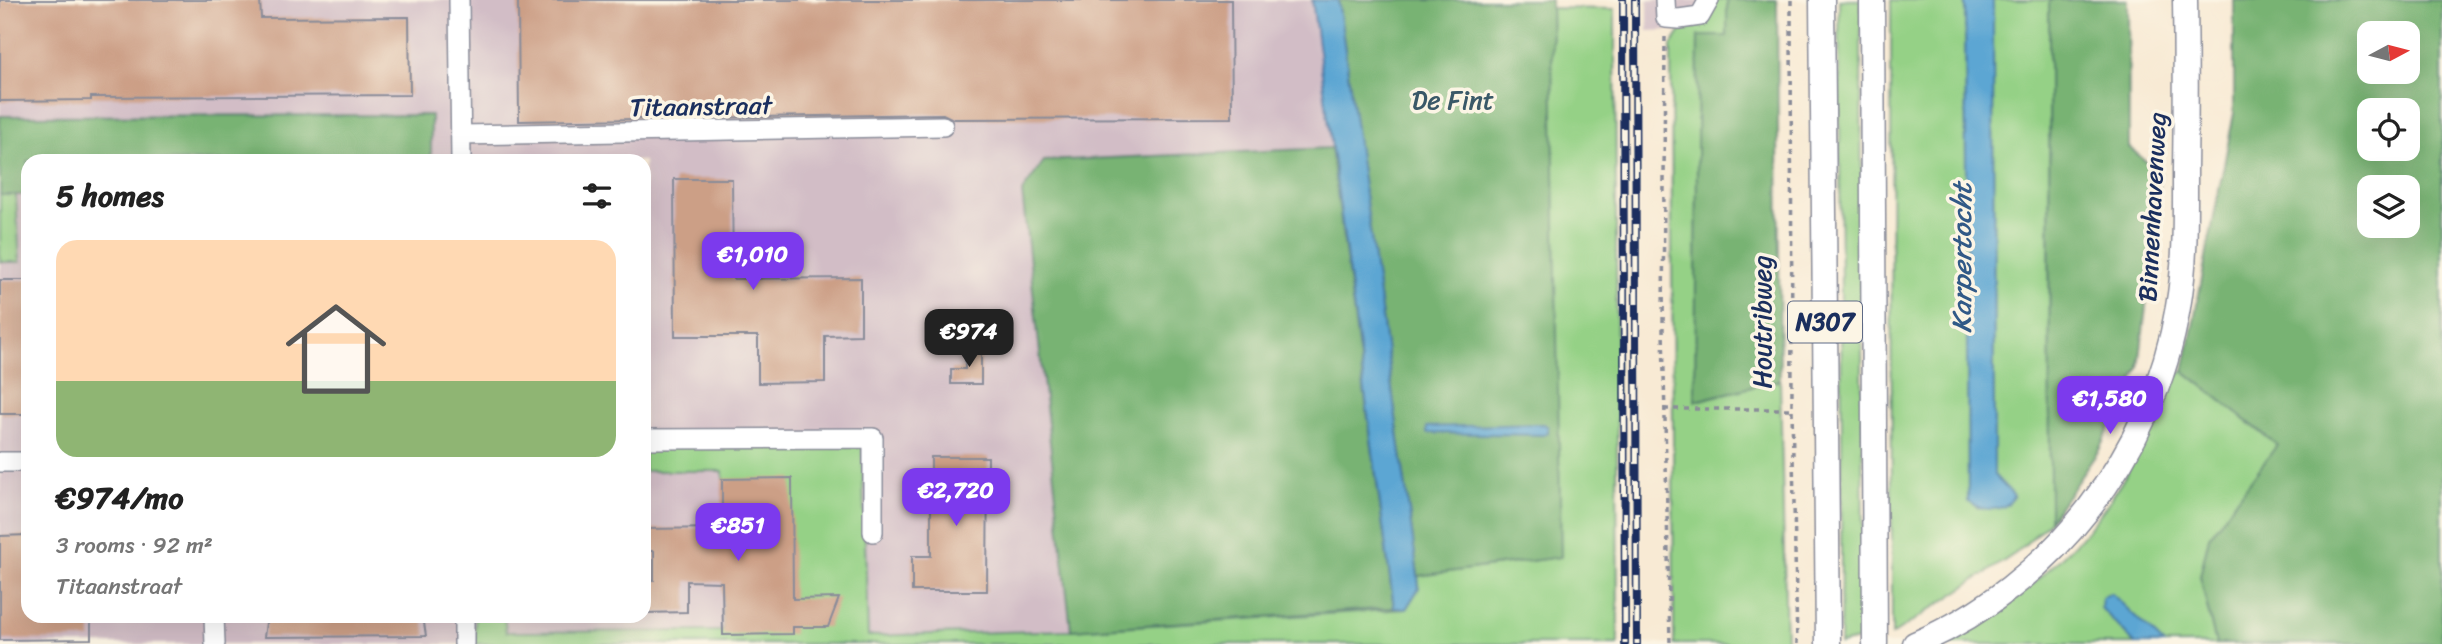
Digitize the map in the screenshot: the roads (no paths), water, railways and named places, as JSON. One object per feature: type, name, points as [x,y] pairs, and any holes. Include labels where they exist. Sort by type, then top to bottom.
[{"type":"main road","name":"N307","points":[[1822,0],[1828,644]]},
{"type":"main road","name":"N307","points":[[1871,0],[1875,644]]},
{"type":"main road","name":"Binnenhavenweg","points":[[1918,643],[2003,593],[2058,544],[2114,473],[2152,401],[2172,339],[2183,272],[2185,0]]},
{"type":"street","points":[[459,0],[461,154]]},
{"type":"street","points":[[1666,9],[1700,16],[1709,0]]},
{"type":"street","name":"Titaanstraat","points":[[461,135],[943,126]]},
{"type":"street","points":[[651,439],[873,438],[873,532]]},
{"type":"street","points":[[0,462],[21,461]]},
{"type":"street","points":[[214,623],[215,644]]},
{"type":"street","points":[[464,623],[464,644]]},
{"type":"water","points":[[1312,0],[1338,0],[1418,576],[1419,588],[1406,609],[1394,608]]},
{"type":"water","points":[[1965,0],[1993,0],[1994,475],[2014,496],[2005,506],[1993,509],[1968,502]]},
{"type":"water","points":[[1544,424],[1548,427],[1548,433],[1544,435],[1427,433],[1427,427]]},
{"type":"water","points":[[2111,593],[2164,644],[2135,644],[2101,608],[2102,598]]},
{"type":"railway","points":[[1623,0],[1625,644]]},
{"type":"railway","points":[[1635,0],[1637,644]]},
{"type":"park label","name":"De Fint","points":[[1453,100]]},
{"type":"water label","name":"Karpertocht","points":[[1961,258]]}]
